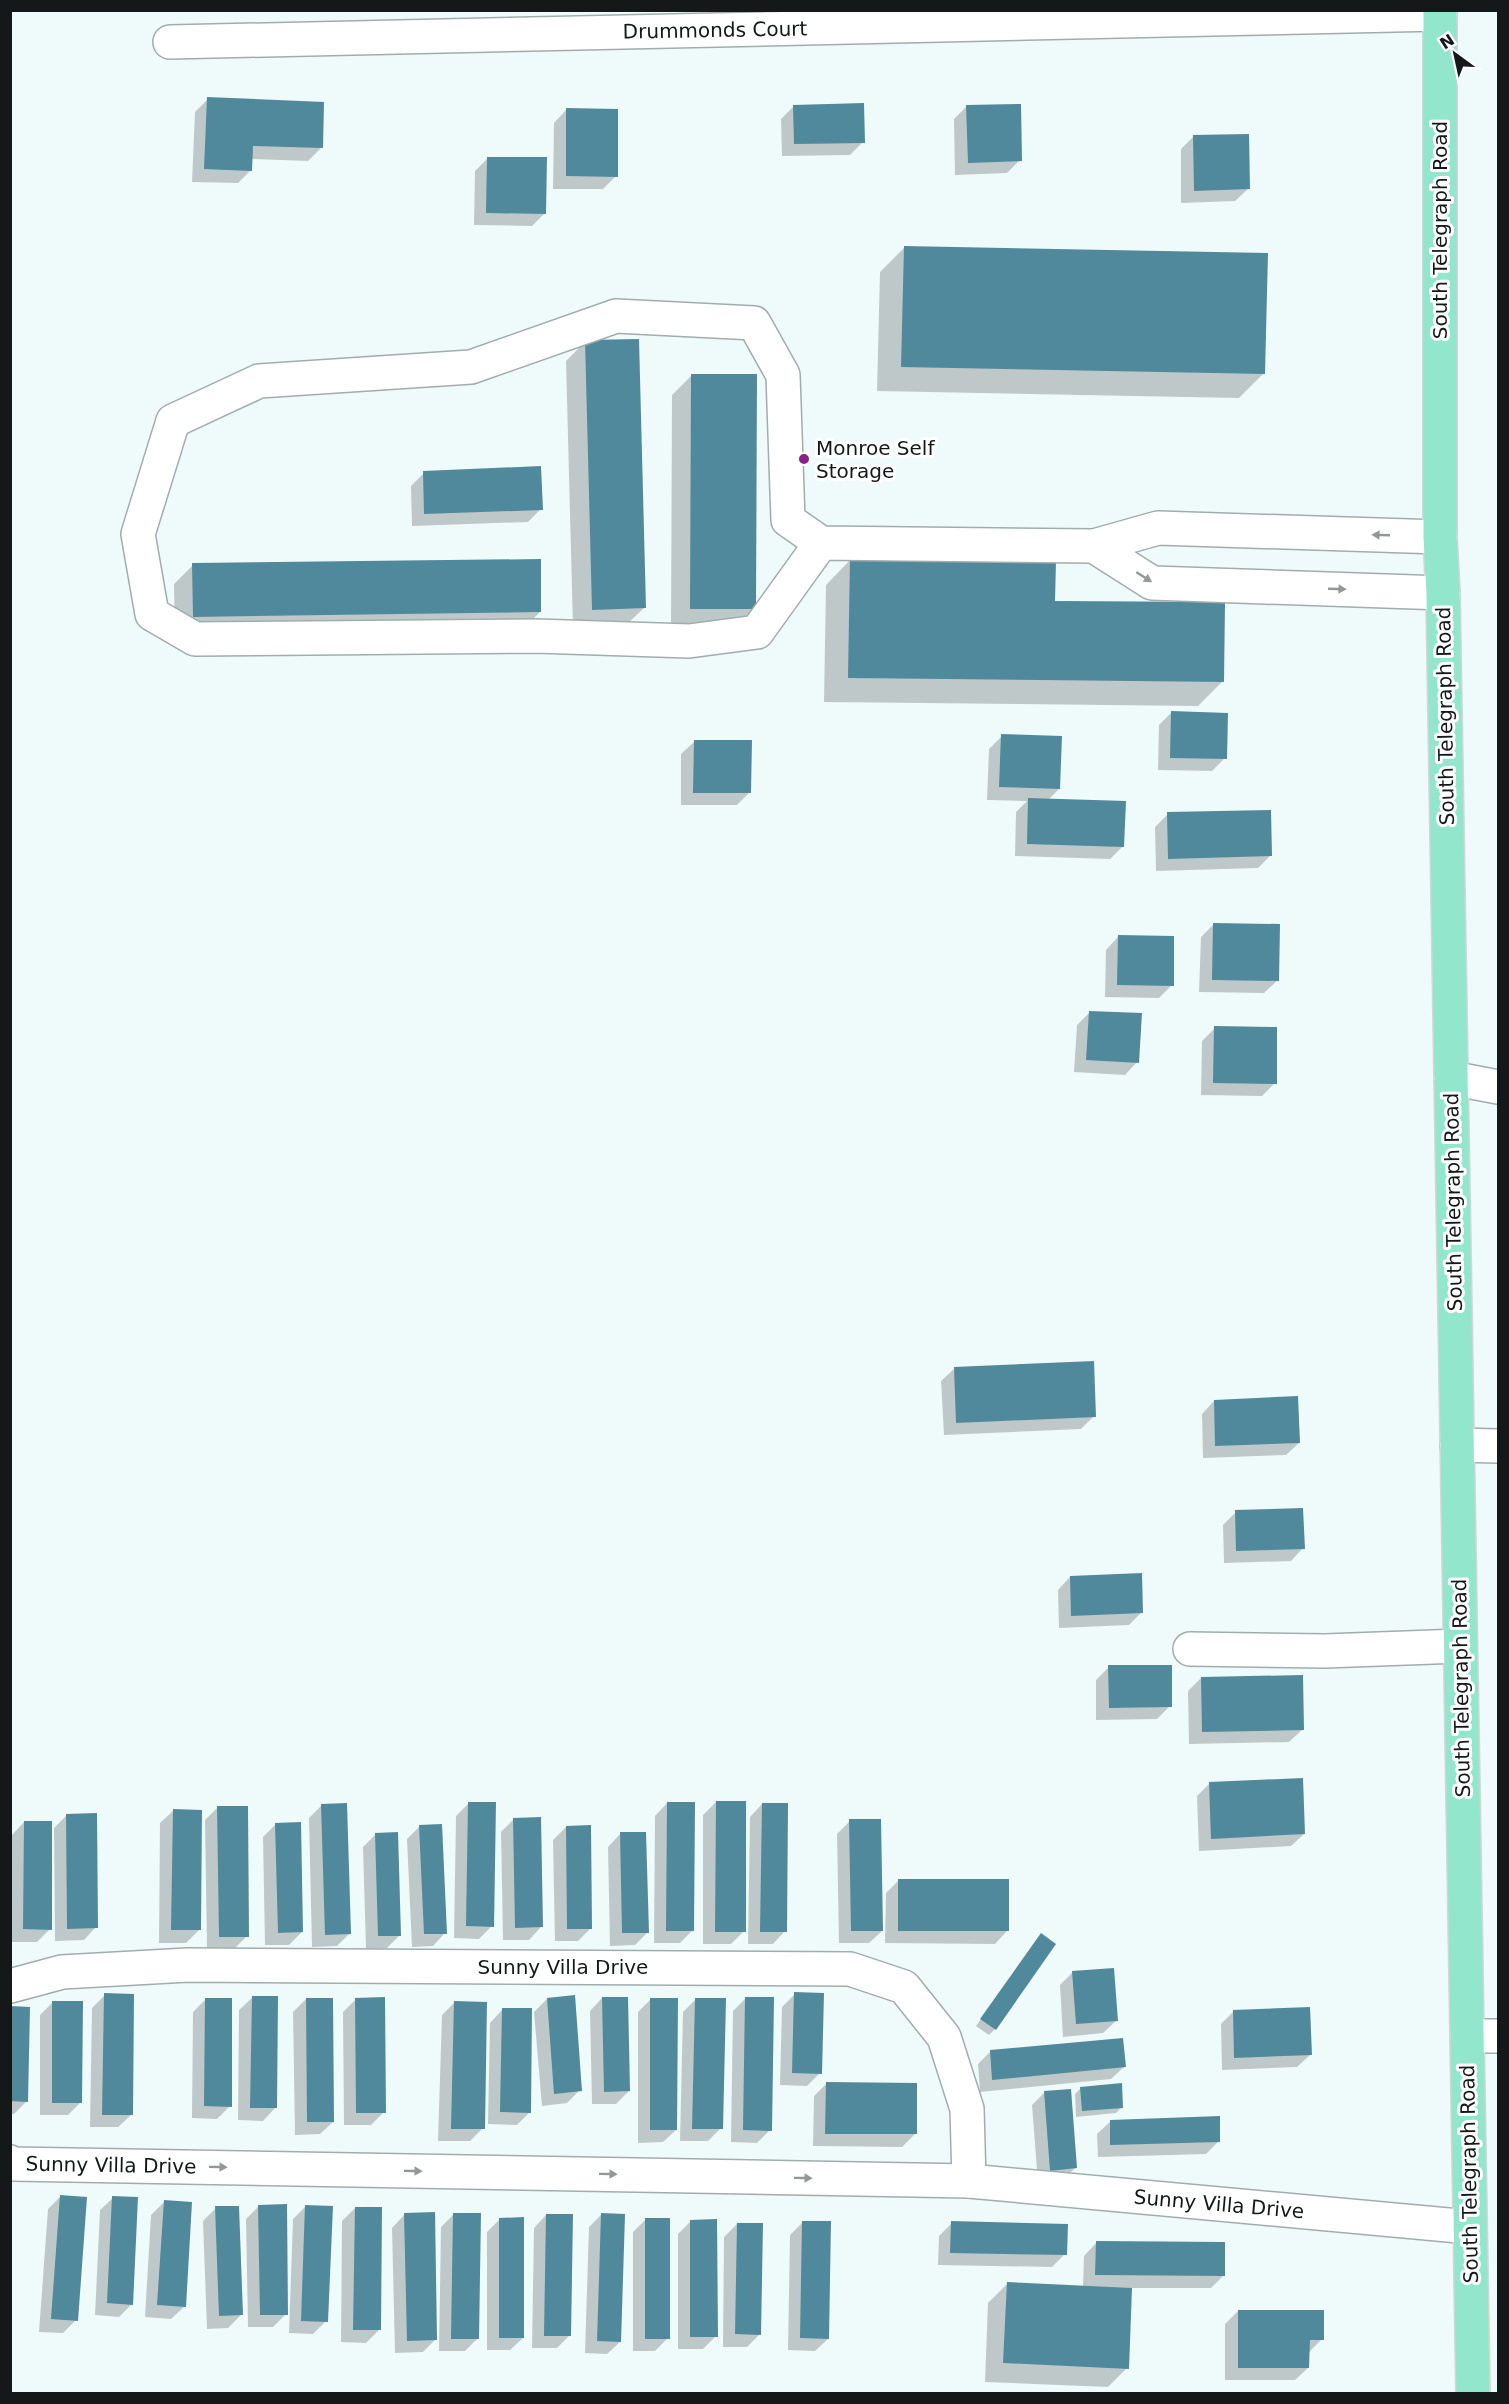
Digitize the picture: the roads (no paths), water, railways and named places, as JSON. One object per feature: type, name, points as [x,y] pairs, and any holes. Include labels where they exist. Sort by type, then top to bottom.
[{"type":"main road","name":"South Telegraph Road","points":[[1440,12],[1440,537],[1443,593],[1460,1646],[1483,2036],[1470,2227],[1473,2394]]},
{"type":"street","name":"Drummonds Court","points":[[170,42],[1440,12]]},
{"type":"street","points":[[821,543],[757,632],[689,641],[536,636],[195,639],[152,614],[138,534],[173,421],[259,381],[471,367],[616,316],[754,323],[783,375],[788,520],[821,543],[1094,546],[1158,528],[1440,537]]},
{"type":"street","points":[[1094,546],[1152,583],[1443,593]]},
{"type":"street","points":[[1451,1077],[1498,1087]]},
{"type":"street","points":[[1457,1445],[1498,1446]]},
{"type":"street","points":[[1190,1649],[1325,1651],[1460,1646]]},
{"type":"street","name":"Sunny Villa Drive","points":[[10,1986],[62,1972],[188,1965],[850,1969],[904,1987],[944,2037],[967,2109],[969,2181]]},
{"type":"street","name":"Sunny Villa Drive","points":[[10,2162],[13,2164],[969,2181],[1470,2227]]},
{"type":"place","name":"Monroe Self Storage","points":[[804,459]]}]
